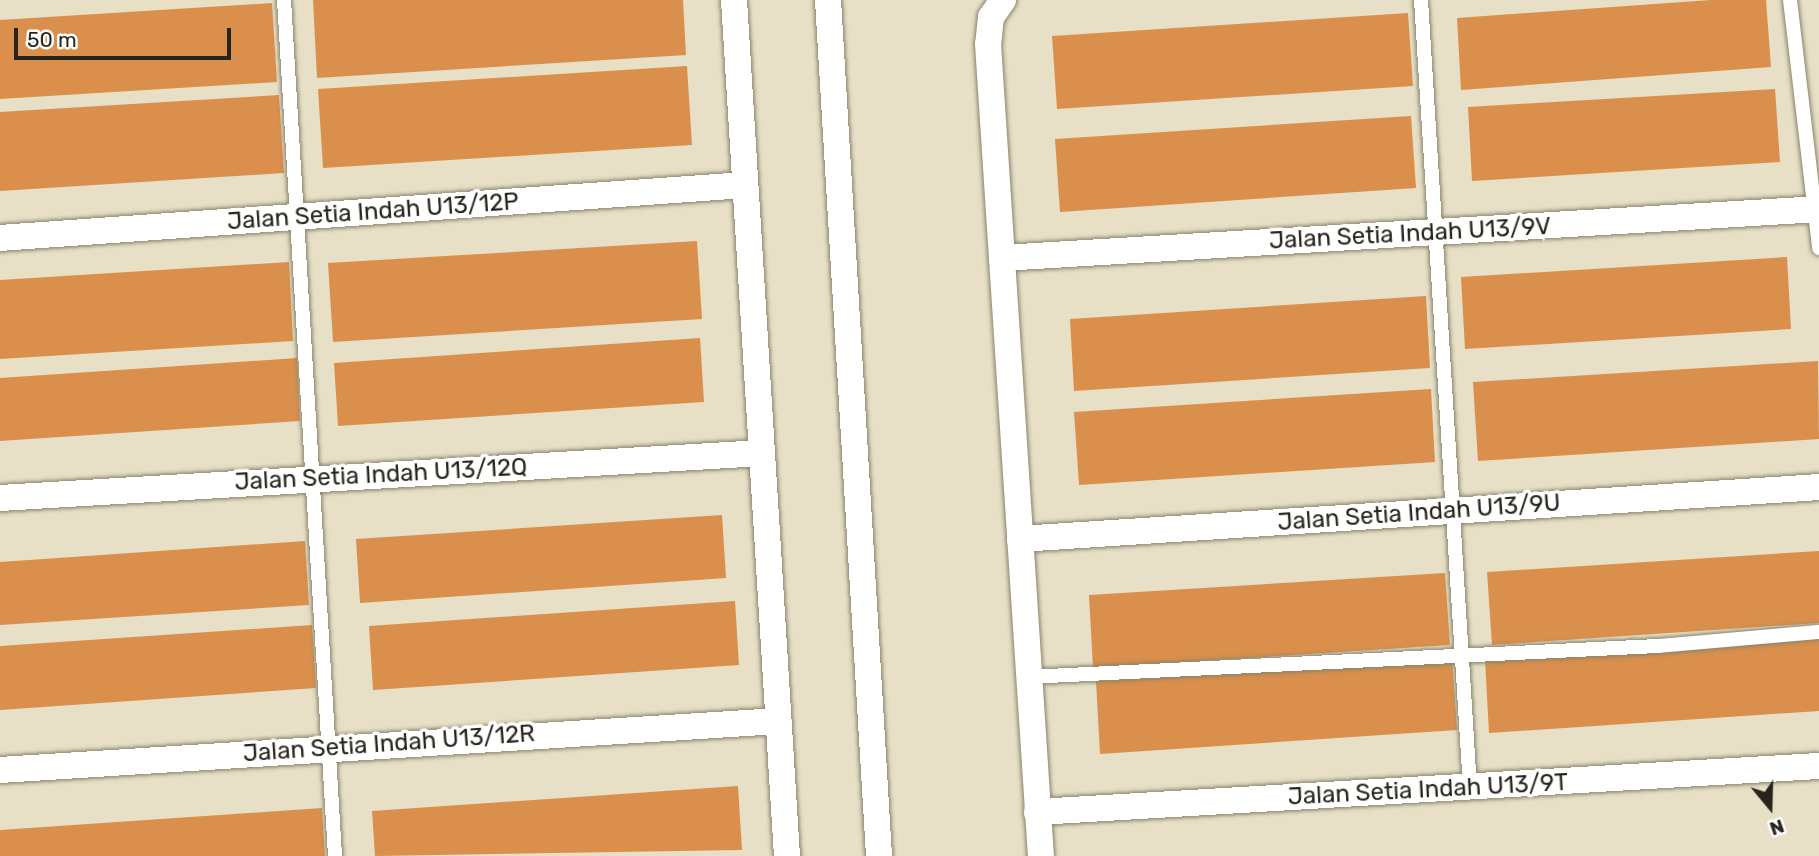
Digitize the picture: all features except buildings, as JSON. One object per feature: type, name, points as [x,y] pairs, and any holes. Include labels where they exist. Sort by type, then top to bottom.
[{"type":"street","points":[[734,0],[787,856]]},
{"type":"street","points":[[828,0],[879,856]]},
{"type":"street","points":[[1003,0],[991,17],[988,44],[1041,856]]},
{"type":"street","name":"Jalan Setia Indah U13/12P","points":[[0,238],[745,185]]},
{"type":"street","name":"Jalan Setia Indah U13/9V","points":[[1002,258],[1817,210]]},
{"type":"street","name":"Jalan Setia Indah U13/12Q","points":[[0,498],[762,453]]},
{"type":"street","name":"Jalan Setia Indah U13/9U","points":[[1020,539],[1819,487]]},
{"type":"street","name":"Jalan Setia Indah U13/12R","points":[[0,770],[328,747],[778,721]]},
{"type":"street","name":"Jalan Setia Indah U13/9T","points":[[1037,812],[1819,766]]},
{"type":"lane","points":[[284,0],[310,480],[335,856]]},
{"type":"lane","points":[[1421,0],[1470,788]]},
{"type":"lane","points":[[1790,0],[1817,210],[1819,248]]},
{"type":"lane","points":[[1028,677],[1462,656],[1819,632]]}]
